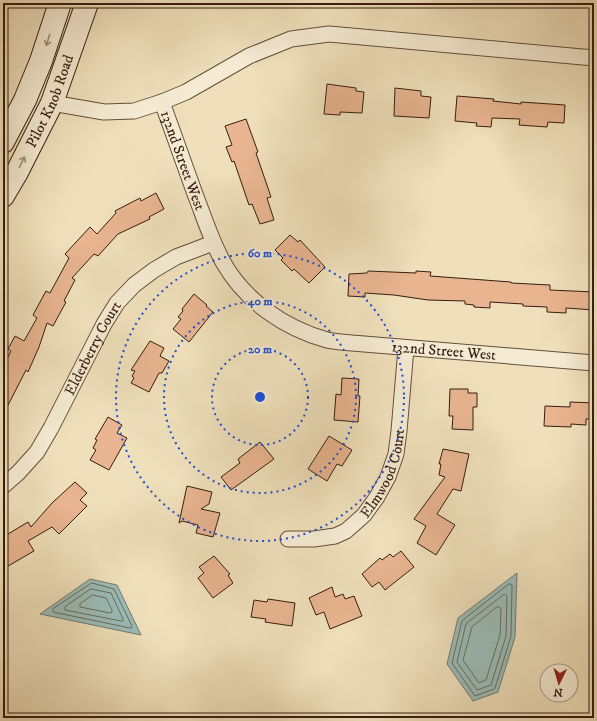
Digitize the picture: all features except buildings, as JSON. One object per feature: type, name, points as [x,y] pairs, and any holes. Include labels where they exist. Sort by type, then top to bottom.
[{"type":"main road","name":"Pilot Knob Road","points":[[3,142],[25,100],[42,61],[60,3]]},
{"type":"main road","name":"Pilot Knob Road","points":[[3,196],[16,174],[52,103],[87,3]]},
{"type":"main road","points":[[25,100],[52,103]]},
{"type":"street","name":"132nd Street West","points":[[594,58],[329,34],[290,39],[249,56],[186,92],[162,102],[213,243],[223,263],[236,282],[251,298],[268,312],[287,324],[308,334],[329,340],[352,343],[594,363]]},
{"type":"street","points":[[52,103],[104,112],[134,111],[162,102]]},
{"type":"street","name":"Elderberry Court","points":[[3,486],[18,473],[37,452],[51,428],[104,324],[117,303],[134,285],[154,270],[176,257],[213,243]]},
{"type":"street","name":"Elmwood Court","points":[[288,539],[314,539],[335,536],[346,531],[364,515],[378,497],[388,478],[396,454],[406,348]]},
{"type":"water","points":[[517,573],[515,637],[498,692],[473,701],[447,664],[458,618]]},
{"type":"water","points":[[90,579],[117,585],[141,635],[40,614]]}]
